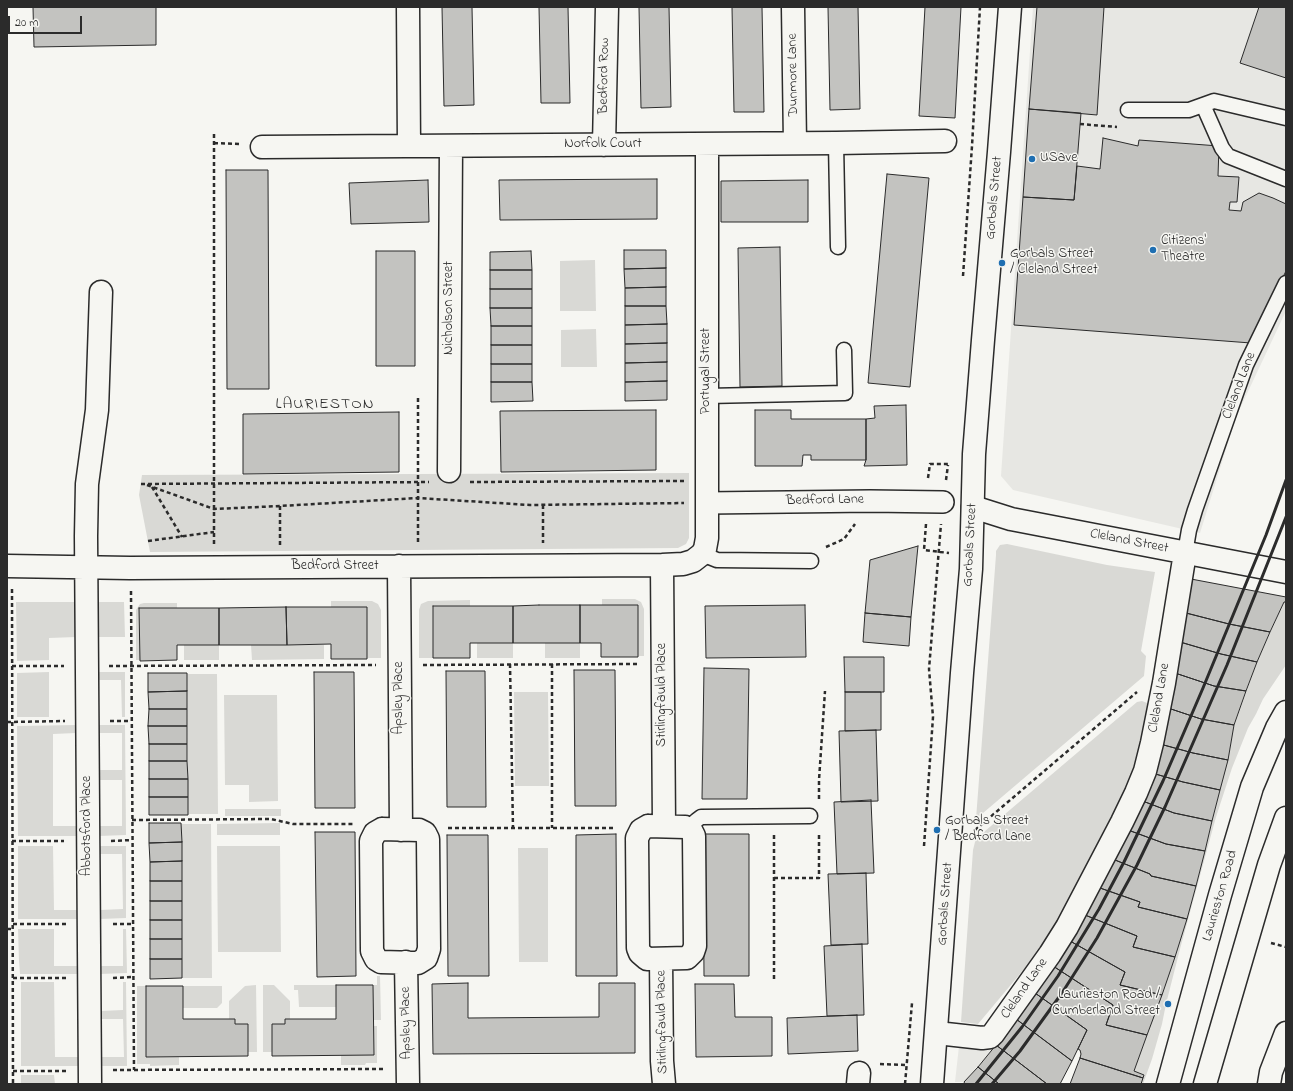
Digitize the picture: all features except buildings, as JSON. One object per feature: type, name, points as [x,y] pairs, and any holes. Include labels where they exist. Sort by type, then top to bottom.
[{"type":"street","points":[[408,7],[409,146]]},
{"type":"street","name":"Bedford Row","points":[[604,145],[607,7]]},
{"type":"street","name":"Dunmore Lane","points":[[793,7],[795,143]]},
{"type":"street","name":"Gorbals Street","points":[[933,1076],[961,681],[972,556],[974,460],[1010,7]]},
{"type":"street","name":"Norfolk Court","points":[[262,147],[945,141]]},
{"type":"street","name":"Portugal Street","points":[[702,554],[706,544],[707,503],[707,144]]},
{"type":"street","name":"Nicholson Street","points":[[449,478],[451,146]]},
{"type":"street","name":"Abbotsford Place","points":[[90,1077],[87,568],[88,484],[97,410],[101,292]]},
{"type":"street","name":"Bedford Lane","points":[[707,503],[870,501],[935,502]]},
{"type":"street","name":"Cleland Street","points":[[973,507],[1011,519],[1286,572]]},
{"type":"street","name":"Cleland Lane","points":[[937,1032],[974,1037],[990,1037],[1058,942],[1067,927],[1136,793],[1145,771],[1164,683],[1185,553]]},
{"type":"street","points":[[662,565],[688,563],[698,558],[702,554]]},
{"type":"street","name":"Bedford Street","points":[[10,566],[87,568],[215,568],[662,565]]},
{"type":"street","name":"Stirlingfauld Place","points":[[662,565],[664,826]]},
{"type":"street","name":"Apsley Place","points":[[401,830],[408,566]]},
{"type":"street","name":"Laurieston Road","points":[[1168,1084],[1220,895],[1252,787],[1274,734],[1286,712]]},
{"type":"street","points":[[1204,1084],[1268,865],[1286,818]]},
{"type":"street","points":[[639,833],[648,826],[681,826],[688,828]]},
{"type":"street","name":"Stirlingfauld Place","points":[[639,833],[637,838],[638,948],[640,954],[645,958],[650,959],[687,958],[692,954],[694,949],[694,839],[692,832],[688,828]]},
{"type":"street","points":[[382,829],[415,829],[424,833],[426,836],[428,842],[428,952],[426,958],[421,961],[381,962],[376,959],[372,952],[372,841],[373,836],[377,832],[382,829]]},
{"type":"street","name":"Stirlingfauld Place","points":[[662,959],[662,1061],[664,1084]]},
{"type":"street","name":"Apsley Place","points":[[406,962],[408,1076]]},
{"type":"street","points":[[1269,1084],[1271,1072],[1286,1033]]},
{"type":"lane","points":[[1128,110],[1189,110],[1214,101],[1286,118]]},
{"type":"lane","points":[[1203,105],[1222,148],[1228,156],[1286,179]]},
{"type":"lane","points":[[836,143],[838,247]]},
{"type":"lane","name":"Cleland Lane","points":[[1185,553],[1189,530],[1195,510],[1246,366],[1286,283]]},
{"type":"lane","points":[[707,396],[845,393],[844,350]]},
{"type":"lane","points":[[702,554],[716,560],[811,561]]},
{"type":"lane","points":[[688,828],[701,817],[810,816]]},
{"type":"path","points":[[962,281],[980,7]]},
{"type":"path","points":[[1080,124],[1118,127],[1128,110]]},
{"type":"path","points":[[214,134],[215,568]]},
{"type":"path","points":[[945,141],[972,146]]},
{"type":"path","points":[[408,566],[418,498],[418,398]]},
{"type":"path","points":[[948,464],[935,502],[924,550],[972,556]]},
{"type":"path","points":[[141,484],[418,482],[449,478],[707,480]]},
{"type":"path","points":[[145,484],[214,509],[418,498],[543,505],[707,503]]},
{"type":"path","points":[[152,487],[182,537]]},
{"type":"path","points":[[811,561],[820,550],[844,540],[870,501]]},
{"type":"path","points":[[923,851],[933,717],[929,669],[939,552],[935,502]]},
{"type":"path","points":[[543,505],[543,565]]},
{"type":"path","points":[[280,506],[280,567]]},
{"type":"path","points":[[148,541],[214,532]]},
{"type":"path","points":[[10,566],[13,1084]]},
{"type":"path","points":[[130,568],[134,1070]]},
{"type":"path","points":[[510,664],[513,828]]},
{"type":"path","points":[[552,664],[552,828]]},
{"type":"path","points":[[949,856],[960,843],[1132,696],[1144,688],[1164,683]]},
{"type":"path","points":[[7,722],[12,722]]},
{"type":"path","points":[[774,816],[774,981]]},
{"type":"path","points":[[132,820],[272,819],[293,824],[361,824],[377,832]]},
{"type":"path","points":[[424,833],[441,828],[629,828],[639,833]]},
{"type":"path","points":[[7,929],[13,928]]},
{"type":"path","points":[[905,1084],[913,997]]},
{"type":"path","points":[[858,1079],[872,1064],[906,1065],[933,1076]]},
{"type":"path","points":[[13,1071],[90,1077],[134,1070],[408,1076]]},
{"type":"shaded area","points":[[1033,7],[1286,7],[1286,311],[1236,417],[1200,533],[1013,490],[1001,476]]},
{"type":"shaded area","points":[[595,260],[596,311],[560,311],[560,261]]},
{"type":"shaded area","points":[[596,329],[597,367],[561,367],[561,330]]},
{"type":"shaded area","points":[[689,473],[689,538],[686,544],[678,548],[150,552],[139,495],[142,475]]},
{"type":"shaded area","points":[[1007,544],[1107,565],[1155,572],[1141,651],[1146,656],[1144,676],[976,819],[996,551],[1000,545]]},
{"type":"shaded area","points":[[602,599],[635,599],[641,602],[644,609],[644,656],[638,656],[638,605],[602,605]]},
{"type":"shaded area","points":[[470,600],[470,606],[433,606],[433,658],[419,658],[419,610],[421,604],[428,601]]},
{"type":"shaded area","points":[[331,601],[372,601],[378,604],[381,610],[381,658],[367,658],[367,607],[331,607]]},
{"type":"shaded area","points":[[16,602],[76,602],[76,637],[49,638],[49,660],[17,661]]},
{"type":"shaded area","points":[[98,602],[124,602],[125,637],[98,637]]},
{"type":"shaded area","points":[[1284,602],[1286,602],[1286,665],[1263,699],[1248,728],[1232,768],[1216,817],[1152,1059],[1143,1084],[1141,1084],[1144,1075],[1134,1071],[1175,957],[1196,886],[1230,750],[1233,729],[1257,662]]},
{"type":"shaded area","points":[[177,603],[177,608],[140,608],[140,660],[136,660],[136,610],[140,604]]},
{"type":"shaded area","points":[[477,643],[513,643],[513,658],[477,658]]},
{"type":"shaded area","points":[[545,643],[580,643],[580,658],[545,658]]},
{"type":"shaded area","points":[[184,645],[219,645],[219,660],[184,660]]},
{"type":"shaded area","points":[[251,645],[324,645],[324,659],[252,660]]},
{"type":"shaded area","points":[[49,672],[49,717],[17,717],[17,673]]},
{"type":"shaded area","points":[[99,672],[125,672],[125,717],[122,717],[121,680],[98,680]]},
{"type":"shaded area","points":[[187,674],[217,674],[218,814],[188,814]]},
{"type":"shaded area","points":[[514,692],[548,692],[549,786],[515,786]]},
{"type":"shaded area","points":[[224,695],[277,695],[278,801],[249,802],[249,785],[225,785]]},
{"type":"shaded area","points":[[1142,701],[1147,703],[1148,709],[1139,765],[1056,931],[978,1024],[961,1022],[973,850],[975,842],[978,837],[1137,702]]},
{"type":"shaded area","points":[[76,725],[76,733],[53,734],[53,826],[77,826],[77,836],[18,836],[17,726]]},
{"type":"shaded area","points":[[99,725],[125,725],[126,835],[99,836],[99,826],[122,826],[122,780],[99,780],[99,770],[122,770],[122,733],[99,733]]},
{"type":"shaded area","points":[[225,809],[281,809],[281,816],[225,816]]},
{"type":"shaded area","points":[[280,823],[280,835],[217,835],[217,824]]},
{"type":"shaded area","points":[[181,824],[211,824],[212,978],[182,978]]},
{"type":"shaded area","points":[[18,846],[53,846],[54,910],[78,910],[78,919],[18,919]]},
{"type":"shaded area","points":[[99,846],[126,846],[126,918],[100,919],[100,910],[123,909],[122,854],[100,854]]},
{"type":"shaded area","points":[[217,846],[280,846],[281,952],[218,952]]},
{"type":"shaded area","points":[[518,848],[548,848],[548,962],[519,962]]},
{"type":"shaded area","points":[[18,929],[54,929],[54,966],[78,966],[78,974],[20,974]]},
{"type":"shaded area","points":[[123,929],[126,929],[127,973],[100,974],[100,966],[123,966]]},
{"type":"shaded area","points":[[377,976],[380,976],[381,1020],[373,1020],[373,985],[377,985]]},
{"type":"shaded area","points":[[21,982],[54,982],[55,1057],[78,1057],[78,1066],[21,1066]]},
{"type":"shaded area","points":[[123,982],[126,982],[127,1066],[101,1066],[101,1057],[124,1057],[123,1019],[101,1019],[101,1011],[123,1010]]},
{"type":"shaded area","points":[[256,985],[257,1052],[248,1052],[248,1024],[235,1024],[229,1019],[229,1001],[245,986]]},
{"type":"shaded area","points":[[263,985],[274,985],[290,1001],[290,1019],[285,1019],[285,1024],[272,1024],[272,1052],[263,1052]]},
{"type":"shaded area","points":[[294,985],[336,985],[336,1007],[299,1007],[298,990],[294,990]]},
{"type":"shaded area","points":[[137,986],[146,986],[146,1057],[179,1057],[179,1065],[150,1066],[150,1064],[137,1064]]},
{"type":"shaded area","points":[[183,986],[222,986],[222,1003],[217,1008],[183,1008]]},
{"type":"shaded area","points":[[373,1026],[377,1026],[377,1063],[366,1063],[365,1065],[341,1065],[341,1055],[373,1055]]},
{"type":"shaded area","points":[[959,1046],[993,1049],[964,1082],[955,1082]]},
{"type":"shaded area","points":[[21,1075],[54,1075],[55,1084],[21,1084]]},
{"type":"railway","points":[[976,1084],[1022,1027],[1058,976],[1099,909],[1124,862],[1163,781],[1203,688],[1266,535],[1286,480]]},
{"type":"railway","points":[[992,1084],[1020,1051],[1062,993],[1097,938],[1137,865],[1165,807],[1227,665],[1286,517]]},
{"type":"place","name":"USave","points":[[1032,159]]},
{"type":"place","name":"Citizens' Theatre","points":[[1153,250]]},
{"type":"place","name":"Gorbals Street / Cleland Street","points":[[1002,263]]},
{"type":"place","name":"Gorbals Street / Bedford Lane","points":[[937,830]]},
{"type":"place","name":"Laurieston Road / Cumberland Street","points":[[1168,1004]]},
{"type":"district","name":"LAURIESTON","points":[[325,405]]}]
